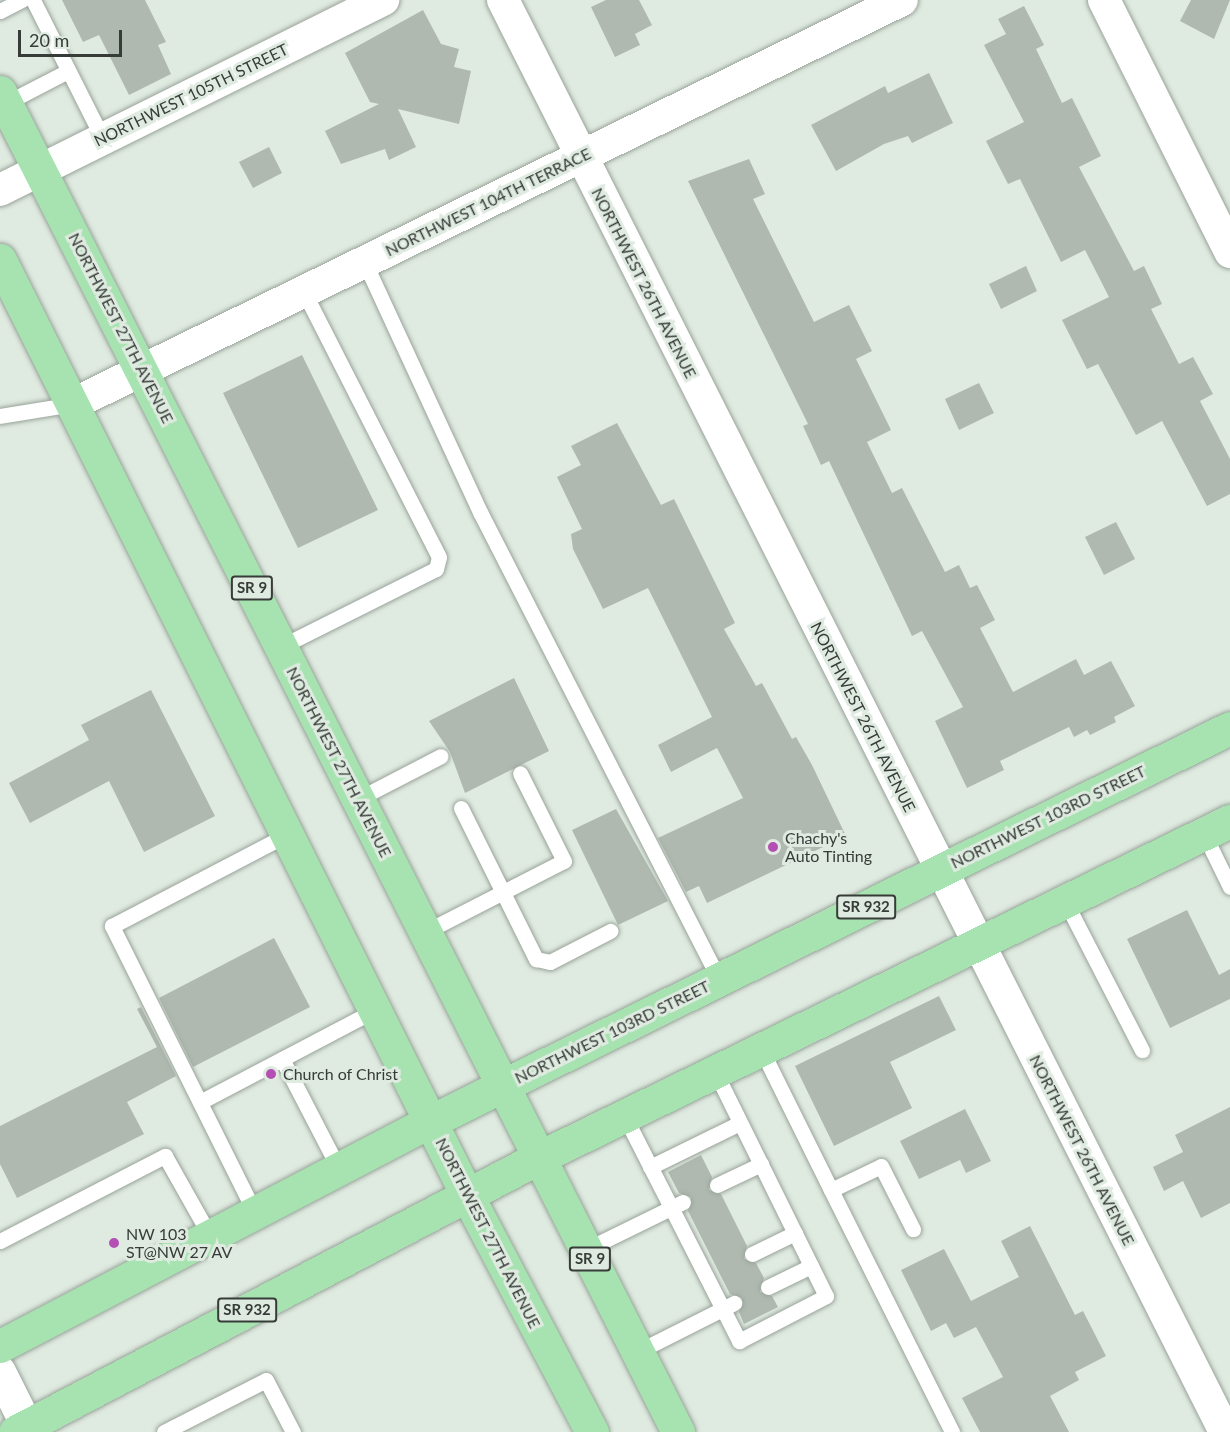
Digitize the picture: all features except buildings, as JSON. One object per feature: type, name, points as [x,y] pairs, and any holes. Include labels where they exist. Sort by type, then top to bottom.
[{"type":"main road","name":"NORTHWEST 27TH AVENUE","points":[[3,98],[678,1432]]},
{"type":"main road","name":"NORTHWEST 27TH AVENUE","points":[[0,260],[467,1194],[592,1432]]},
{"type":"main road","name":"NORTHWEST 103RD STREET","points":[[0,1346],[431,1121],[1230,728]]},
{"type":"main road","name":"SR 932","points":[[21,1429],[538,1158],[1217,827]]},
{"type":"street","name":"NORTHWEST 105TH STREET","points":[[0,190],[383,0]]},
{"type":"street","name":"NORTHWEST 26TH AVENUE","points":[[503,0],[580,158],[1225,1432]]},
{"type":"street","name":"NORTHWEST 104TH TERRACE","points":[[73,404],[902,0]]},
{"type":"street","points":[[1104,0],[1230,252]]},
{"type":"street","points":[[0,1372],[21,1429]]},
{"type":"lane","points":[[0,11],[22,0]]},
{"type":"lane","points":[[33,0],[104,139]]},
{"type":"lane","points":[[3,98],[68,71]]},
{"type":"lane","points":[[364,261],[480,512],[719,980]]},
{"type":"lane","points":[[282,646],[436,569],[439,557],[303,290]]},
{"type":"lane","points":[[0,416],[73,404]]},
{"type":"lane","points":[[358,799],[441,756]]},
{"type":"lane","points":[[425,932],[564,861],[520,773]]},
{"type":"lane","points":[[461,808],[536,959],[550,962],[610,931]]},
{"type":"lane","points":[[1217,827],[1230,887]]},
{"type":"lane","points":[[255,1213],[112,926],[288,834]]},
{"type":"lane","points":[[1065,901],[1142,1050]]},
{"type":"lane","points":[[200,1102],[375,1010]]},
{"type":"lane","points":[[761,1049],[952,1432]]},
{"type":"lane","points":[[282,1059],[339,1169]]},
{"type":"lane","points":[[624,1116],[650,1167],[677,1205],[728,1307],[739,1341],[826,1296],[715,1071]]},
{"type":"lane","points":[[650,1167],[740,1123]]},
{"type":"lane","points":[[0,1241],[165,1156],[210,1236]]},
{"type":"lane","points":[[717,1185],[761,1164]]},
{"type":"lane","points":[[831,1190],[881,1166],[913,1229]]},
{"type":"lane","points":[[585,1250],[677,1205]]},
{"type":"lane","points":[[752,1254],[795,1233]]},
{"type":"lane","points":[[768,1287],[811,1266]]},
{"type":"lane","points":[[637,1352],[728,1307]]},
{"type":"lane","points":[[164,1432],[266,1380],[293,1432]]},
{"type":"place","name":"Chachy's Auto Tinting","points":[[773,847]]},
{"type":"place","name":"Church of Christ","points":[[271,1074]]},
{"type":"place","name":"NW 103 ST@NW 27 AV","points":[[114,1243]]}]
